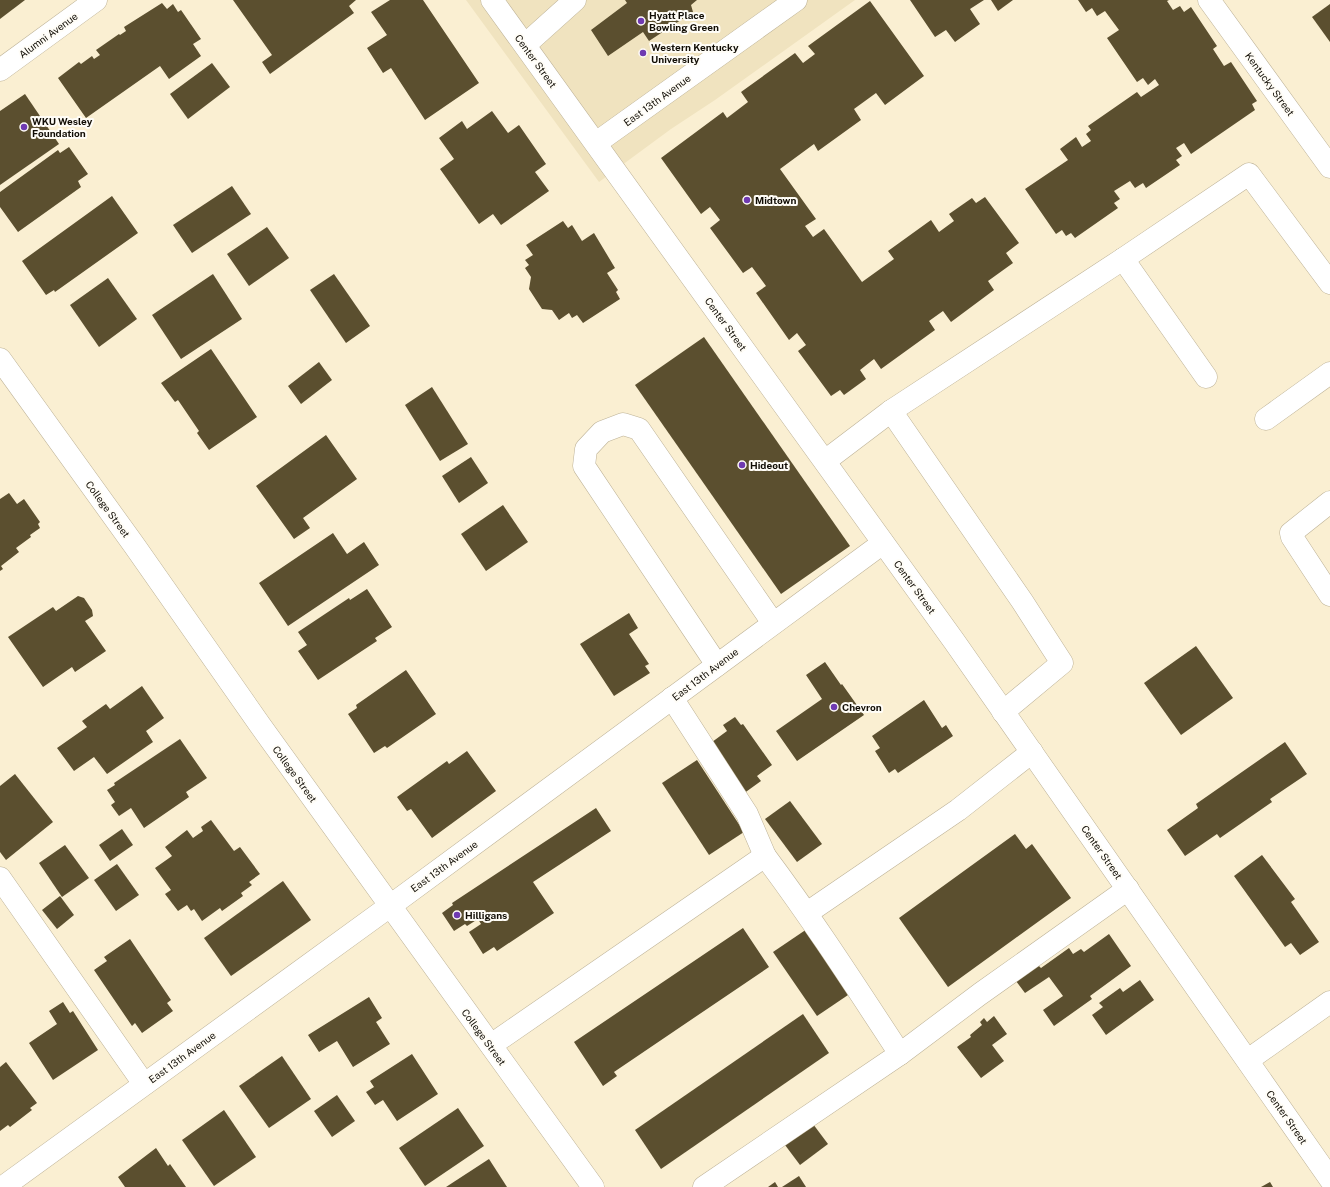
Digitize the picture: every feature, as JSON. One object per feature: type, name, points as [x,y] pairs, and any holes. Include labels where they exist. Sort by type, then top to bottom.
[{"type":"street","name":"Alumni Avenue","points":[[0,70],[96,0]]},
{"type":"street","name":"Center Street","points":[[492,0],[954,641],[1330,1179]]},
{"type":"street","points":[[525,45],[575,0]]},
{"type":"street","name":"East 13th Avenue","points":[[596,143],[796,0]]},
{"type":"street","name":"Kentucky Street","points":[[1210,0],[1330,167]]},
{"type":"street","points":[[825,461],[890,412],[1123,259],[1249,174],[1330,283]]},
{"type":"street","points":[[1123,259],[1206,377]]},
{"type":"street","name":"College Street","points":[[0,359],[134,545],[260,725],[593,1187]]},
{"type":"street","points":[[1266,419],[1330,373]]},
{"type":"street","points":[[890,412],[1018,595],[1062,663],[1003,712]]},
{"type":"street","points":[[717,665],[584,466],[586,449],[602,432],[623,424],[639,429],[773,623]]},
{"type":"street","points":[[1330,502],[1291,533],[1292,537],[1330,595]]},
{"type":"street","name":"East 13th Avenue","points":[[3,1187],[390,906],[883,543]]},
{"type":"street","points":[[672,698],[747,814],[765,856],[807,913],[900,1054]]},
{"type":"street","points":[[807,913],[958,810],[1032,752]]},
{"type":"street","points":[[491,1045],[765,856]]},
{"type":"street","points":[[0,878],[144,1084]]},
{"type":"street","points":[[704,1187],[900,1054],[980,994],[1128,889]]},
{"type":"street","points":[[1248,1060],[1330,1002]]},
{"type":"shaded area","name":"Western Kentucky University","points":[[466,0],[855,0],[715,100],[671,129],[599,182]]},
{"type":"building","points":[[0,0],[25,0],[0,19]]},
{"type":"building","points":[[233,0],[356,0],[349,6],[354,13],[270,74],[262,62],[272,55]]},
{"type":"building","points":[[390,0],[423,0],[479,83],[425,120],[391,68],[383,73],[367,48],[387,35],[371,12]]},
{"type":"building","name":"Hyatt Place Bowling Green","points":[[625,0],[697,0],[691,5],[693,12],[649,41],[643,32],[608,56],[591,30],[627,3]]},
{"type":"building","points":[[910,0],[984,0],[970,9],[980,24],[955,42],[946,30],[935,37]]},
{"type":"building","points":[[991,0],[1013,0],[998,11]]},
{"type":"building","points":[[1078,0],[1169,0],[1167,1],[1173,10],[1180,6],[1184,12],[1191,7],[1217,46],[1213,49],[1224,66],[1231,62],[1257,101],[1252,104],[1255,110],[1191,154],[1184,143],[1176,148],[1182,156],[1176,160],[1180,165],[1146,188],[1143,183],[1135,188],[1130,181],[1114,191],[1120,199],[1114,203],[1118,208],[1075,238],[1071,233],[1066,236],[1062,230],[1056,234],[1025,189],[1068,160],[1060,149],[1076,137],[1082,147],[1091,141],[1086,134],[1091,130],[1088,126],[1137,92],[1141,97],[1159,85],[1155,79],[1148,85],[1143,78],[1137,82],[1107,38],[1119,30],[1105,11],[1097,16],[1092,8],[1086,12]]},
{"type":"building","name":"Midtown","points":[[870,1],[924,76],[885,105],[876,93],[854,109],[861,120],[818,151],[814,144],[780,169],[816,219],[805,226],[813,237],[824,229],[862,282],[894,259],[888,251],[931,220],[939,232],[954,221],[949,214],[972,198],[976,203],[985,197],[1019,243],[1006,253],[1013,263],[988,281],[994,290],[951,322],[943,311],[929,321],[935,330],[881,369],[874,359],[860,370],[866,379],[844,395],[840,390],[831,396],[798,351],[806,345],[797,333],[789,340],[756,293],[766,286],[752,267],[743,273],[710,228],[720,220],[710,207],[701,214],[661,158],[723,112],[727,118],[748,102],[741,92],[795,53],[803,63],[815,54],[808,46]]},
{"type":"building","points":[[162,3],[167,9],[173,4],[178,12],[181,10],[201,39],[193,44],[201,56],[169,79],[160,66],[86,118],[58,78],[79,62],[81,64],[92,56],[94,59],[100,55],[96,50],[119,34],[120,35],[126,31],[124,27]]},
{"type":"building","points":[[1330,4],[1330,42],[1312,17]]},
{"type":"building","points":[[212,63],[230,87],[188,119],[170,94]]},
{"type":"building","name":"WKU Wesley Foundation","points":[[25,94],[59,144],[0,185],[0,111]]},
{"type":"building","points":[[492,111],[508,133],[519,125],[546,164],[535,172],[549,191],[501,225],[493,214],[479,224],[440,169],[454,159],[439,138],[462,121],[467,129]]},
{"type":"building","points":[[69,147],[88,174],[78,181],[81,187],[18,232],[0,207],[0,192],[58,150],[60,153]]},
{"type":"building","points":[[232,186],[251,214],[192,253],[173,225]]},
{"type":"building","points":[[112,196],[138,233],[55,292],[54,290],[46,295],[22,261]]},
{"type":"building","points":[[563,221],[568,228],[572,225],[582,241],[594,233],[615,268],[607,273],[618,290],[616,292],[620,299],[583,323],[577,315],[572,318],[569,313],[559,320],[552,310],[542,309],[529,289],[531,277],[525,268],[529,265],[525,260],[533,255],[526,245]]},
{"type":"building","points":[[267,227],[289,258],[249,286],[227,254]]},
{"type":"building","points":[[213,274],[242,319],[181,359],[152,315]]},
{"type":"building","points":[[334,274],[370,326],[346,343],[310,290]]},
{"type":"building","points":[[108,278],[137,319],[99,347],[70,305]]},
{"type":"building","name":"Hideout","points":[[704,337],[850,546],[781,594],[635,385]]},
{"type":"building","points":[[211,349],[257,417],[209,450],[197,433],[199,431],[178,400],[175,402],[161,383]]},
{"type":"building","points":[[319,362],[332,380],[301,404],[288,386]]},
{"type":"building","points":[[432,387],[468,444],[440,461],[405,405]]},
{"type":"building","points":[[326,435],[357,479],[303,518],[310,528],[294,539],[256,486]]},
{"type":"building","points":[[471,457],[488,483],[459,503],[442,476]]},
{"type":"building","points":[[9,493],[17,504],[24,499],[40,522],[38,524],[40,528],[16,548],[19,552],[1,566],[3,569],[0,571],[0,499]]},
{"type":"building","points":[[503,505],[528,542],[486,571],[461,534]]},
{"type":"building","points":[[333,533],[347,554],[364,542],[379,565],[288,626],[259,583]]},
{"type":"building","points":[[367,589],[392,627],[375,638],[377,641],[318,680],[298,651],[307,645],[298,632],[349,598],[350,600]]},
{"type":"building","points":[[78,596],[84,598],[92,610],[93,616],[85,621],[106,651],[75,672],[72,667],[43,687],[8,637],[53,607],[56,611]]},
{"type":"building","points":[[629,613],[638,628],[629,634],[649,664],[645,666],[650,673],[614,696],[580,644]]},
{"type":"building","points":[[1196,646],[1233,698],[1181,735],[1144,683]]},
{"type":"building","name":"Chevron","points":[[825,662],[864,715],[797,761],[776,731],[822,699],[806,675]]},
{"type":"building","points":[[406,670],[436,714],[387,748],[385,746],[374,753],[348,714],[357,708],[356,705]]},
{"type":"building","points":[[142,686],[164,718],[146,731],[153,742],[107,774],[94,757],[74,771],[57,748],[87,727],[82,721],[106,704],[110,709]]},
{"type":"building","points":[[924,700],[942,728],[946,725],[953,736],[898,773],[895,769],[889,773],[875,751],[880,748],[872,736]]},
{"type":"building","points":[[735,717],[741,725],[743,724],[772,765],[757,776],[761,781],[743,794],[708,745],[727,731],[723,725]]},
{"type":"building","points":[[180,739],[207,778],[186,792],[189,797],[144,828],[131,808],[119,816],[111,805],[115,802],[107,790],[115,785],[114,783]]},
{"type":"building","points":[[1285,742],[1307,774],[1270,799],[1272,802],[1220,838],[1217,834],[1185,856],[1167,830],[1198,808],[1196,804]]},
{"type":"building","points":[[467,751],[496,791],[432,838],[411,809],[407,811],[397,797],[447,761],[449,764]]},
{"type":"building","points":[[697,760],[744,832],[709,855],[662,783]]},
{"type":"building","points":[[15,774],[53,822],[6,860],[0,852],[0,786]]},
{"type":"building","points":[[790,801],[822,844],[797,862],[765,819]]},
{"type":"building","points":[[596,808],[611,831],[533,882],[554,913],[497,951],[494,947],[483,954],[469,932],[481,924],[478,919],[467,926],[465,924],[454,931],[442,913],[453,905],[452,903]]},
{"type":"building","points":[[211,820],[234,851],[240,847],[260,874],[249,882],[252,885],[241,893],[243,896],[222,911],[220,908],[202,921],[194,909],[191,911],[187,905],[178,911],[165,894],[171,890],[155,868],[172,856],[165,847],[187,830],[193,838],[203,831],[201,827]]},
{"type":"building","points":[[122,829],[133,845],[110,861],[99,845]]},
{"type":"building","points":[[1015,834],[1026,849],[1032,844],[1071,898],[948,987],[899,918]]},
{"type":"building","points":[[65,845],[89,878],[62,897],[39,863]]},
{"type":"building","points":[[1262,855],[1295,899],[1291,902],[1319,942],[1300,955],[1291,943],[1285,947],[1234,876]]},
{"type":"building","points":[[117,864],[139,895],[116,911],[94,880]]},
{"type":"building","points":[[283,881],[311,920],[231,976],[204,938]]},
{"type":"building","points":[[60,896],[74,915],[57,929],[42,910]]},
{"type":"building","points":[[743,928],[769,967],[614,1072],[617,1076],[603,1086],[574,1042]]},
{"type":"building","points":[[807,929],[851,993],[817,1016],[773,952]]},
{"type":"building","points":[[1109,934],[1131,966],[1090,996],[1092,999],[1054,1026],[1043,1010],[1063,996],[1049,977],[1025,993],[1016,981],[1038,965],[1041,968],[1069,948],[1073,954],[1081,949],[1084,952]]},
{"type":"building","points":[[130,939],[171,1000],[167,1003],[173,1011],[142,1033],[135,1023],[132,1026],[94,970],[107,961],[104,957]]},
{"type":"building","points":[[1140,980],[1154,1000],[1106,1035],[1092,1015],[1103,1007],[1099,1003],[1120,988],[1123,992]]},
{"type":"building","points":[[369,997],[382,1018],[376,1022],[390,1044],[353,1067],[337,1041],[319,1052],[308,1035]]},
{"type":"building","points":[[63,1002],[70,1013],[73,1011],[98,1050],[53,1080],[29,1043],[57,1024],[49,1011]]},
{"type":"building","points":[[803,1014],[829,1053],[661,1169],[635,1130]]},
{"type":"building","points":[[994,1016],[1007,1034],[992,1045],[1004,1061],[981,1078],[957,1047],[971,1037],[970,1035],[982,1025],[980,1022],[984,1018],[987,1022]]},
{"type":"building","points":[[412,1054],[438,1094],[397,1121],[383,1100],[375,1105],[366,1092],[374,1087],[370,1081]]},
{"type":"building","points":[[282,1056],[311,1099],[269,1128],[239,1086]]},
{"type":"building","points":[[6,1062],[37,1103],[30,1108],[32,1110],[10,1127],[8,1125],[0,1131],[0,1067]]},
{"type":"building","points":[[337,1095],[355,1121],[332,1137],[314,1111]]},
{"type":"building","points":[[458,1108],[484,1146],[425,1186],[399,1148]]},
{"type":"building","points":[[224,1110],[256,1157],[214,1186],[182,1140]]},
{"type":"building","points":[[813,1124],[828,1144],[800,1165],[785,1145]]},
{"type":"building","points":[[156,1148],[168,1166],[170,1164],[186,1187],[125,1187],[118,1177]]},
{"type":"building","points":[[489,1159],[507,1187],[446,1187]]},
{"type":"building","points":[[799,1176],[806,1187],[782,1187]]},
{"type":"building","points":[[775,1182],[778,1187],[768,1187]]},
{"type":"building","points":[[1270,1182],[1273,1187],[1261,1187]]},
{"type":"place","name":"Hyatt Place Bowling Green","points":[[641,21]]},
{"type":"place","name":"Western Kentucky University","points":[[643,53]]},
{"type":"place","name":"WKU Wesley Foundation","points":[[24,127]]},
{"type":"place","name":"Midtown","points":[[747,200]]},
{"type":"place","name":"Hideout","points":[[742,465]]},
{"type":"place","name":"Chevron","points":[[834,707]]},
{"type":"place","name":"Hilligans","points":[[457,915]]}]
